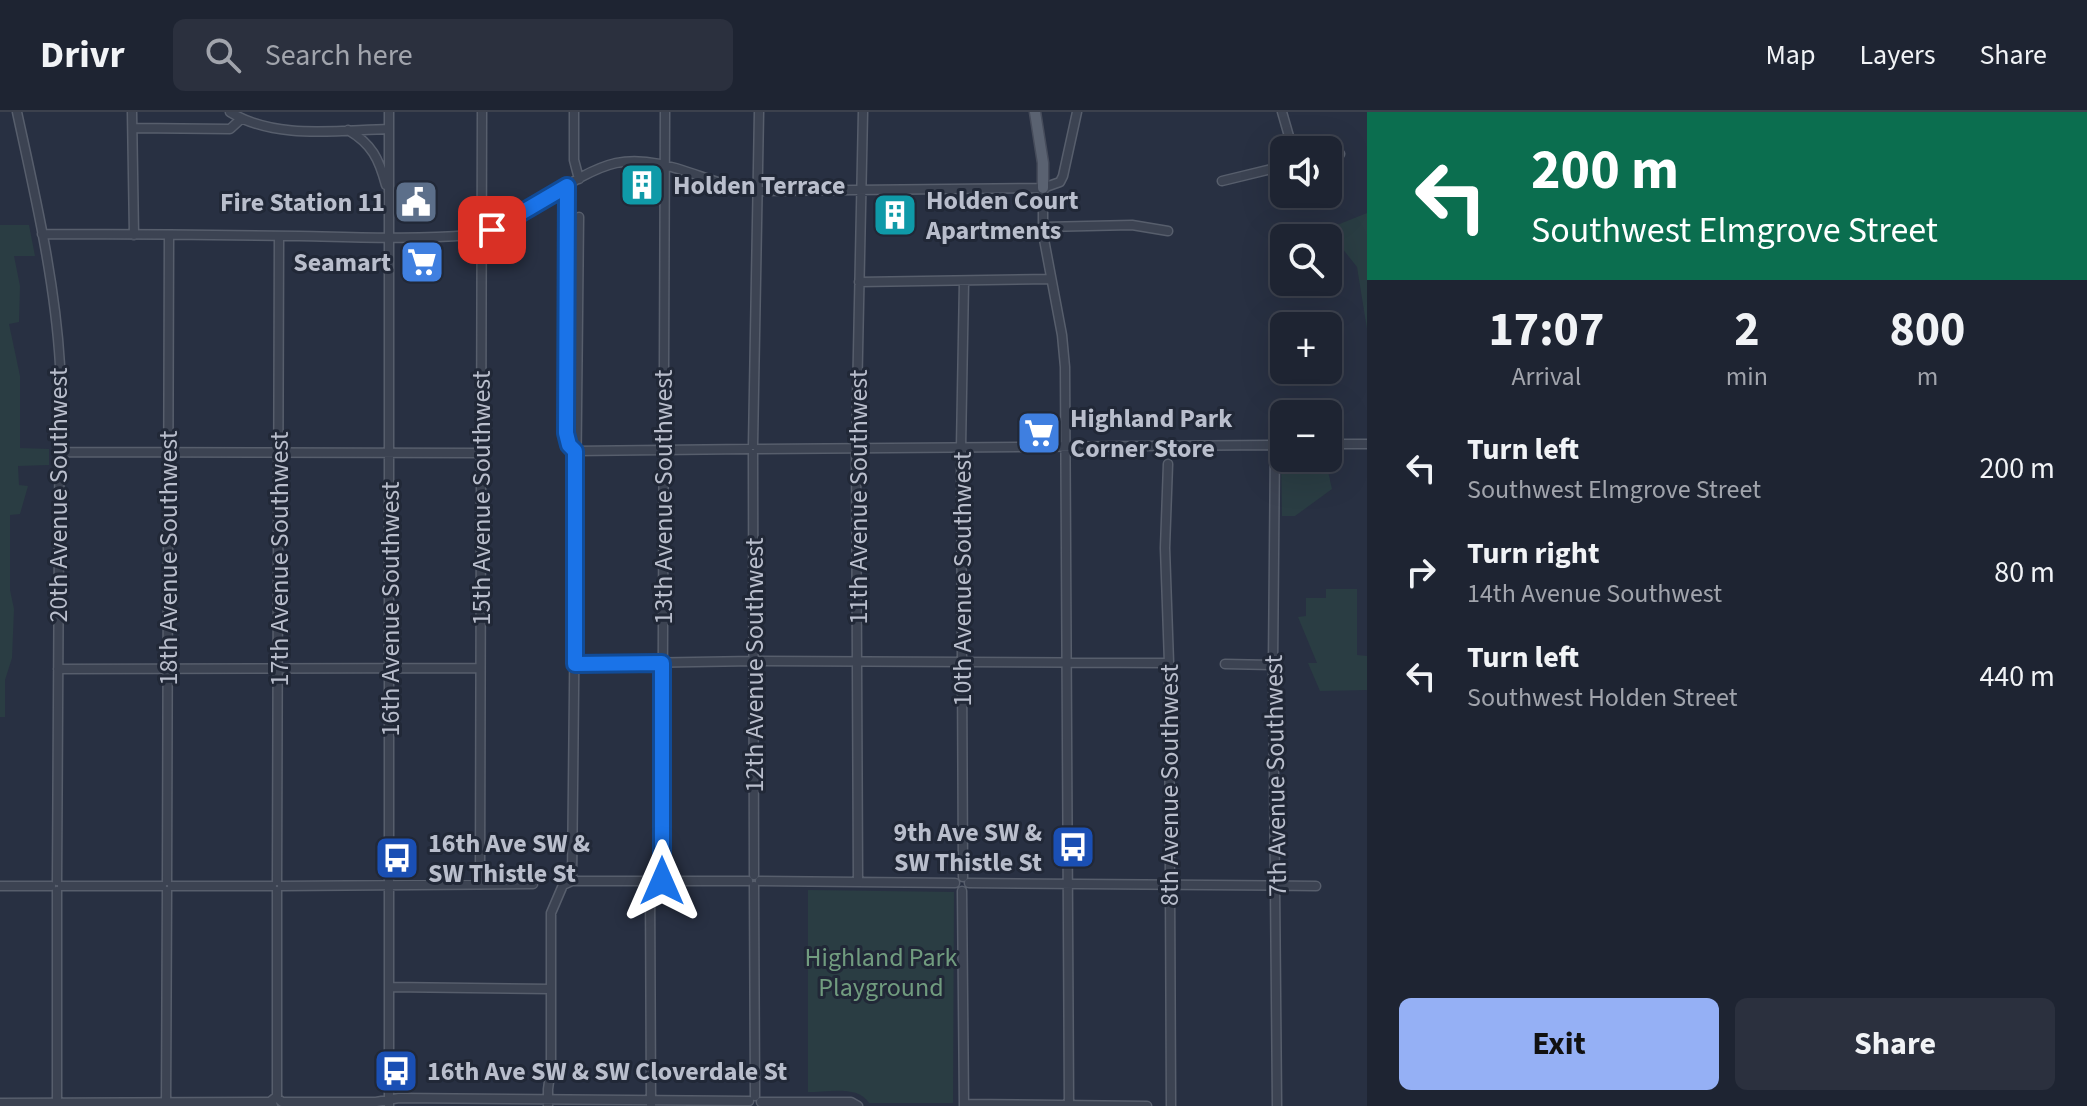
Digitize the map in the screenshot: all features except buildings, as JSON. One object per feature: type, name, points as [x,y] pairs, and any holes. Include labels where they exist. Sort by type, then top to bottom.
[{"type":"main road","points":[[1035,112],[1043,163],[1043,188]]},
{"type":"street","name":"20th Avenue Southwest","points":[[17,112],[42,234],[59,345],[57,1104]]},
{"type":"street","points":[[132,112],[134,235]]},
{"type":"street","points":[[230,112],[256,125],[293,130],[389,129]]},
{"type":"street","name":"16th Avenue Southwest","points":[[389,112],[389,1103]]},
{"type":"street","name":"15th Avenue Southwest","points":[[480,884],[482,112]]},
{"type":"street","points":[[574,112],[574,160],[579,179]]},
{"type":"street","name":"13th Avenue Southwest","points":[[662,881],[665,112]]},
{"type":"street","name":"12th Avenue Southwest","points":[[755,1102],[753,449],[759,112]]},
{"type":"street","name":"11th Avenue Southwest","points":[[858,882],[856,448],[863,112]]},
{"type":"street","points":[[42,234],[388,237],[482,234],[579,179],[620,163],[665,165],[731,187],[758,191],[1043,188],[1060,182],[1063,176],[1077,112]]},
{"type":"street","points":[[1282,112],[1289,136]]},
{"type":"street","points":[[134,128],[230,129],[241,119]]},
{"type":"street","points":[[347,130],[361,137],[376,153],[388,196]]},
{"type":"street","points":[[1222,181],[1270,169]]},
{"type":"street","points":[[567,186],[566,433],[569,445],[575,451],[1270,445]]},
{"type":"street","points":[[1043,188],[1043,227],[1065,367],[1069,1106]]},
{"type":"street","points":[[572,881],[579,217]]},
{"type":"street","points":[[1043,227],[1132,225],[1168,231]]},
{"type":"street","name":"18th Avenue Southwest","points":[[166,1104],[169,235]]},
{"type":"street","name":"17th Avenue Southwest","points":[[277,1103],[279,236]]},
{"type":"street","points":[[859,282],[1051,279]]},
{"type":"street","name":"10th Avenue Southwest","points":[[962,881],[961,447],[964,282]]},
{"type":"street","points":[[1342,444],[1367,444]]},
{"type":"street","points":[[59,452],[481,453]]},
{"type":"street","name":"8th Avenue Southwest","points":[[1168,464],[1165,548],[1169,663],[1171,1106]]},
{"type":"street","name":"7th Avenue Southwest","points":[[1277,1106],[1273,665],[1279,472]]},
{"type":"street","points":[[575,664],[754,661],[1169,663]]},
{"type":"street","points":[[1225,664],[1273,665]]},
{"type":"street","points":[[58,669],[480,668]]},
{"type":"street","points":[[548,1103],[551,1068],[551,913],[560,889],[572,881],[962,881],[1316,886]]},
{"type":"street","points":[[650,881],[651,1103]]},
{"type":"street","points":[[962,881],[956,888],[962,891],[964,1105],[1147,1106]]},
{"type":"street","points":[[0,886],[533,884]]},
{"type":"street","points":[[390,987],[550,989]]},
{"type":"street","points":[[0,1103],[851,1102],[858,1106]]},
{"type":"green space","points":[[1367,213],[1367,329],[1357,267],[1342,248],[1342,224],[1340,224]]},
{"type":"green space","points":[[0,225],[29,225],[35,256],[14,256],[20,286],[19,322],[9,324],[20,376],[20,448],[49,449],[49,465],[18,466],[19,485],[28,486],[20,514],[10,515],[10,590],[14,609],[12,658],[5,680],[5,717],[0,717]]},
{"type":"green space","points":[[1281,472],[1328,472],[1332,489],[1295,516],[1282,516]]},
{"type":"green space","points":[[1326,589],[1357,589],[1357,655],[1367,656],[1367,690],[1320,691],[1308,663],[1317,663],[1298,617],[1306,616],[1306,598],[1326,598]]},
{"type":"green space","name":"Highland Park Playground","points":[[808,890],[954,892],[953,1103],[869,1103],[864,1097],[850,1092],[808,1092]]},
{"type":"place","name":"Holden Terrace","points":[[642,185]]},
{"type":"place","name":"Fire Station 11","points":[[416,202]]},
{"type":"place","name":"Holden Court Apartments","points":[[895,215]]},
{"type":"place","name":"Seamart","points":[[422,262]]},
{"type":"place","name":"Highland Park Corner Store","points":[[1039,433]]},
{"type":"place","name":"9th Ave SW & SW Thistle St","points":[[1073,847]]},
{"type":"place","name":"16th Ave SW & SW Thistle St","points":[[397,858]]},
{"type":"place","name":"16th Ave SW & SW Cloverdale St","points":[[396,1071]]},
{"type":"route","points":[[492,230],[567,186],[566,433],[569,445],[575,451],[575,664],[662,663],[662,881]]}]
